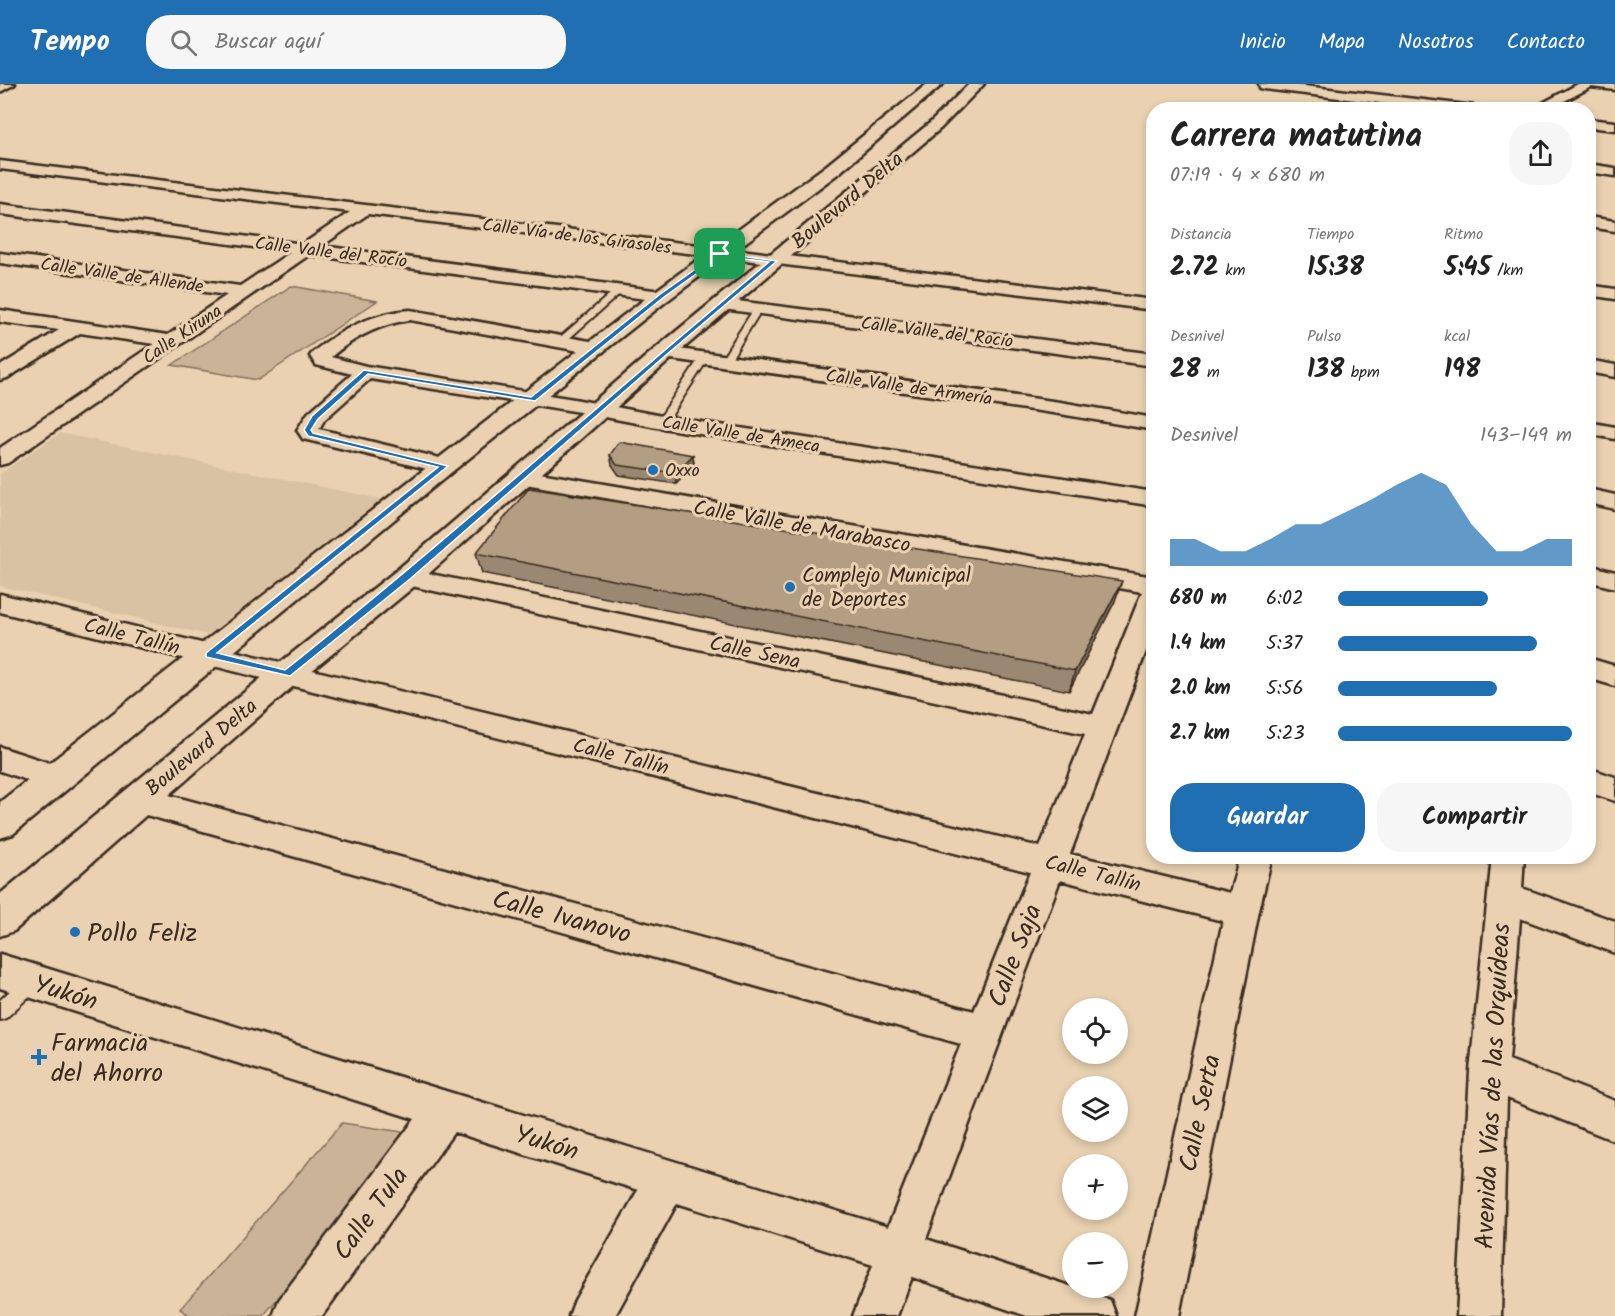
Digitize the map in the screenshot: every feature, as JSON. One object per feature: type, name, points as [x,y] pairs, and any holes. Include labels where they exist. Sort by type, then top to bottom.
[{"type":"main road","name":"Boulevard Delta","points":[[0,823],[444,466],[662,296],[834,169],[936,84]]},
{"type":"main road","name":"Boulevard Delta","points":[[0,918],[287,674],[407,577],[721,304],[936,125],[977,84]]},
{"type":"street","points":[[0,88],[9,84]]},
{"type":"street","points":[[1553,102],[1590,84],[1609,85]]},
{"type":"street","points":[[1264,85],[1408,102]]},
{"type":"street","points":[[1577,102],[1609,85]]},
{"type":"street","points":[[1596,124],[1615,126]]},
{"type":"street","name":"Calle Vía de los Girasoles","points":[[0,165],[774,261],[1146,304]]},
{"type":"street","points":[[1596,169],[1615,172]]},
{"type":"street","points":[[47,183],[65,174]]},
{"type":"street","points":[[0,208],[19,198]]},
{"type":"street","name":"Calle Valle del Rocío","points":[[0,208],[662,296]]},
{"type":"street","name":"Calle Kiruna","points":[[0,458],[364,210]]},
{"type":"street","points":[[1596,223],[1615,226]]},
{"type":"street","name":"Calle Valle de Allende","points":[[0,258],[244,292]]},
{"type":"street","points":[[1596,291],[1615,294]]},
{"type":"street","name":"Calle Valle del Rocío","points":[[721,304],[1146,359]]},
{"type":"street","name":"Calle Valle de Ameca","points":[[561,341],[418,315],[391,317],[352,334],[320,356],[323,361],[366,372],[662,422],[1146,498]]},
{"type":"street","points":[[0,316],[171,341]]},
{"type":"street","points":[[0,374],[77,327]]},
{"type":"street","points":[[561,341],[596,348]]},
{"type":"street","points":[[1596,350],[1615,354]]},
{"type":"street","name":"Calle Valle de Armería","points":[[664,353],[1060,408],[1146,423]]},
{"type":"street","points":[[1596,367],[1615,371]]},
{"type":"street","points":[[366,372],[309,425],[308,430],[311,435],[444,466]]},
{"type":"street","points":[[1596,429],[1615,433]]},
{"type":"street","name":"Calle Valle de Marabasco","points":[[522,477],[1146,585]]},
{"type":"street","points":[[1596,498],[1615,502]]},
{"type":"street","points":[[1596,575],[1615,580]]},
{"type":"street","name":"Calle Sena","points":[[407,577],[1103,727]]},
{"type":"street","name":"Calle Tallín","points":[[0,603],[1242,911]]},
{"type":"street","name":"Calle Saja","points":[[875,1316],[1146,615]]},
{"type":"street","points":[[1596,670],[1615,675]]},
{"type":"street","points":[[0,759],[57,778]]},
{"type":"street","points":[[1596,783],[1615,789]]},
{"type":"street","name":"Calle Ivanovo","points":[[139,800],[985,1032]]},
{"type":"street","name":"Calle Serta","points":[[1157,1316],[1242,911],[1254,864]]},
{"type":"street","name":"Avenida Vías de las Orquídeas","points":[[1483,1315],[1489,1071],[1507,864]]},
{"type":"street","points":[[1504,897],[1615,937]]},
{"type":"street","name":"Yukón","points":[[16,976],[900,1252],[1094,1316]]},
{"type":"street","points":[[1489,1071],[1615,1121]]},
{"type":"street","name":"Calle Tula","points":[[295,1316],[446,1110]]},
{"type":"street","points":[[591,1316],[667,1179]]},
{"type":"lane","points":[[561,341],[620,290]]},
{"type":"lane","points":[[724,362],[758,309]]},
{"type":"lane","points":[[662,422],[703,358]]},
{"type":"lane","points":[[0,1012],[16,976]]},
{"type":"shaded area","points":[[291,286],[377,301],[258,380],[172,365]]},
{"type":"shaded area","points":[[60,433],[381,499],[208,635],[0,586],[0,474]]},
{"type":"shaded area","points":[[342,1123],[416,1134],[263,1316],[191,1316],[180,1309]]},
{"type":"building","points":[[619,442],[693,455],[675,473],[617,465],[610,455]]},
{"type":"building","name":"Complejo Municipal de Deportes","points":[[529,488],[1122,581],[1075,671],[476,553]]},
{"type":"place","name":"Oxxo","points":[[653,470]]},
{"type":"place","name":"Complejo Municipal de Deportes","points":[[790,587]]},
{"type":"place","name":"Pollo Feliz","points":[[75,932]]},
{"type":"place","name":"Farmacia del Ahorro","points":[[39,1057]]},
{"type":"route","points":[[720,254],[774,261],[664,353],[407,577],[287,674],[209,655],[444,466],[311,435],[308,430],[309,425],[315,417],[366,372],[532,399],[662,296],[720,254]]}]
